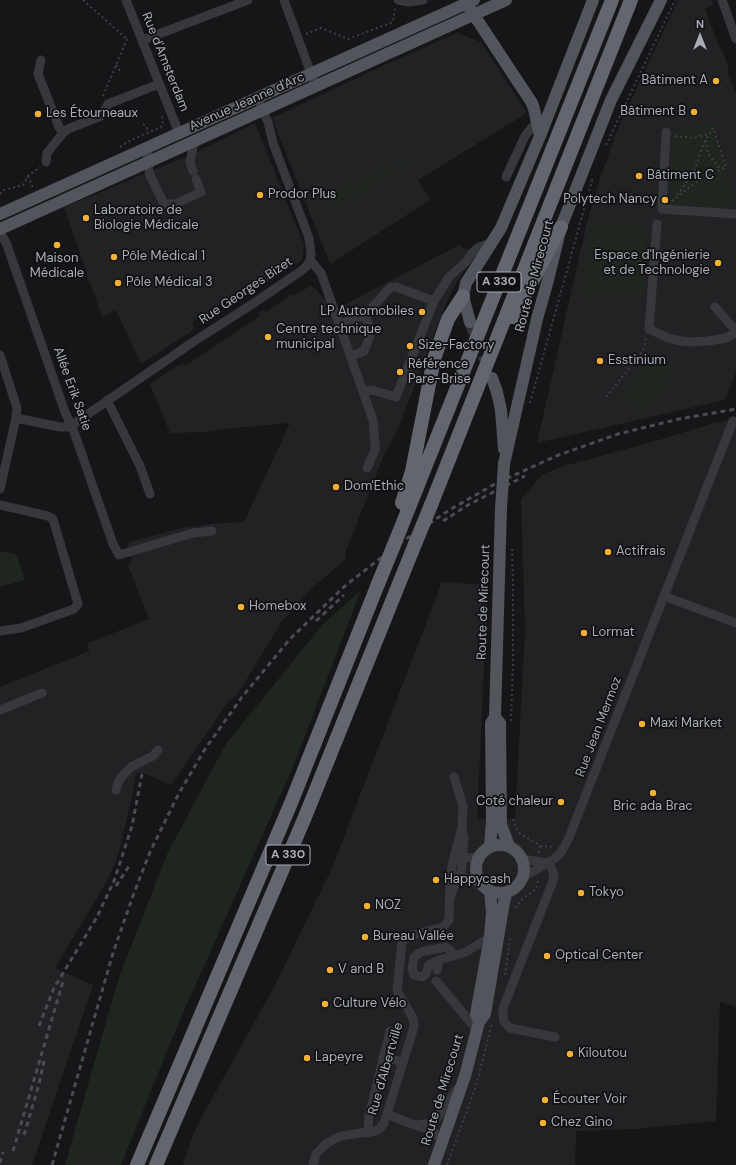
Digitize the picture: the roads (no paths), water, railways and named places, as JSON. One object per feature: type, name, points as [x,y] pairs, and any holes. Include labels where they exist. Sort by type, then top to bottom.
[{"type":"highway","name":"A 330","points":[[137,1165],[294,796],[378,584],[392,543],[612,0]]},
{"type":"highway","name":"A 330","points":[[156,1165],[305,817],[431,505],[486,379],[631,0]]},
{"type":"highway","points":[[486,379],[561,227]]},
{"type":"highway","points":[[392,543],[412,471],[434,359],[448,319],[463,296]]},
{"type":"main road","name":"Avenue Jeanne d'Arc","points":[[0,230],[146,162],[506,0]]},
{"type":"main road","name":"Route de Mirecourt","points":[[642,36],[654,0]]},
{"type":"main road","name":"Route de Mirecourt","points":[[504,464],[537,319],[561,227],[611,100],[661,0]]},
{"type":"main road","points":[[470,322],[463,296],[466,283],[501,228],[540,136],[591,1]]},
{"type":"main road","name":"Avenue Jeanne d'Arc","points":[[0,214],[470,2]]},
{"type":"main road","points":[[470,2],[473,15],[529,98],[534,109],[540,136]]},
{"type":"main road","name":"Route de Mirecourt","points":[[486,379],[497,392],[501,410],[504,464],[501,508],[495,717],[491,723],[492,821],[486,850]]},
{"type":"main road","name":"Route de Mirecourt","points":[[495,717],[500,722],[501,824],[509,846]]},
{"type":"main road","points":[[502,845],[509,846],[519,853],[522,859],[525,871],[524,877],[517,887],[506,893],[495,893],[486,888],[476,875],[478,858],[486,850],[502,845]]},
{"type":"main road","name":"Route de Mirecourt","points":[[478,1026],[476,1014],[490,937],[492,913],[486,888]]},
{"type":"main road","name":"Route de Mirecourt","points":[[434,1165],[465,1076],[478,1026],[485,1014],[506,893]]},
{"type":"street","name":"Rue d'Amsterdam","points":[[126,0],[179,133]]},
{"type":"street","points":[[143,40],[248,0]]},
{"type":"street","points":[[284,0],[316,86]]},
{"type":"street","points":[[397,4],[423,0]]},
{"type":"street","points":[[733,0],[723,2],[736,39]]},
{"type":"street","points":[[41,60],[38,74],[59,127],[63,132]]},
{"type":"street","points":[[46,162],[47,153],[63,132],[101,116],[108,104],[159,84]]},
{"type":"street","name":"Rue Georges Bizet","points":[[72,425],[107,400],[301,271],[310,260],[311,249],[306,229],[257,98]]},
{"type":"street","points":[[506,177],[525,136],[537,121]]},
{"type":"street","points":[[666,132],[662,209],[657,222],[649,330],[674,339],[693,342],[720,339],[736,332],[714,307]]},
{"type":"street","points":[[148,147],[146,162],[150,175],[164,204],[175,204],[201,192],[190,163],[194,141]]},
{"type":"street","points":[[662,209],[736,214]]},
{"type":"street","name":"Allée Erik Satie","points":[[0,230],[7,245],[65,412],[72,425],[113,544],[119,555],[193,533],[212,531]]},
{"type":"street","points":[[363,391],[372,390],[396,397],[434,301],[449,277],[466,262],[472,253],[479,247],[491,243]]},
{"type":"street","points":[[310,260],[321,273],[373,420],[375,450],[367,468]]},
{"type":"street","points":[[339,324],[364,315],[390,288],[396,287],[434,301]]},
{"type":"street","points":[[351,356],[364,351],[369,339],[370,328],[364,315]]},
{"type":"street","points":[[0,355],[17,408],[0,489]]},
{"type":"street","points":[[107,400],[140,466],[150,494]]},
{"type":"street","points":[[16,418],[60,427],[72,425]]},
{"type":"street","name":"Rue Jean Mermoz","points":[[524,877],[549,863],[560,854],[568,840],[733,421]]},
{"type":"street","points":[[0,506],[48,516],[53,519],[78,604],[74,609],[21,628],[0,631]]},
{"type":"street","points":[[664,596],[736,624]]},
{"type":"street","points":[[0,710],[42,693]]},
{"type":"street","points":[[116,790],[122,776],[131,767],[152,756],[158,750]]},
{"type":"street","name":"Rue d'Albertville","points":[[450,898],[456,882],[461,878],[464,839],[462,828],[463,806],[454,777]]},
{"type":"street","name":"Rue d'Albertville","points":[[313,1165],[316,1154],[327,1143],[341,1136],[375,1131],[382,1127],[413,1031],[414,1022],[397,991],[402,942],[409,936],[443,927],[449,920],[449,888],[452,864],[462,828]]},
{"type":"street","points":[[486,850],[474,858],[462,857],[452,864],[461,878],[473,880],[486,888]]},
{"type":"street","points":[[522,859],[549,863],[553,870],[553,881],[503,1008],[502,1017],[504,1022],[510,1028],[555,1037]]},
{"type":"street","points":[[453,956],[451,951],[446,947],[421,952],[414,957],[412,969],[414,975],[422,977],[426,974],[429,965],[439,960],[453,956],[466,952],[490,937]]},
{"type":"street","points":[[437,970],[439,960]]},
{"type":"street","points":[[436,981],[478,1026]]},
{"type":"street","points":[[368,1132],[369,1116],[390,1031]]},
{"type":"street","points":[[383,1057],[403,1062]]},
{"type":"street","points":[[418,1125],[433,1121],[441,1114],[465,1076]]},
{"type":"street","points":[[387,1114],[433,1131],[443,1141]]},
{"type":"tunnel","points":[[470,322],[489,369]]},
{"type":"railway","points":[[52,1165],[113,953],[150,852],[179,793],[205,749],[242,697],[290,639],[346,585],[400,543],[451,509],[493,485],[556,456],[618,434],[679,419],[736,409]]},
{"type":"railway","points":[[443,521],[468,505],[525,476]]},
{"type":"railway","points":[[316,621],[344,595]]},
{"type":"railway","points":[[39,1026],[54,988],[97,917],[114,881],[132,826],[142,774]]},
{"type":"railway","points":[[116,886],[129,866]]},
{"type":"railway","points":[[13,1151],[64,978]]},
{"type":"railway","points":[[24,1135],[44,1061]]},
{"type":"railway","points":[[0,1163],[3,1152]]},
{"type":"place","name":"Bâtiment A","points":[[716,81]]},
{"type":"place","name":"Bâtiment B","points":[[694,112]]},
{"type":"place","name":"Les Étourneaux","points":[[38,114]]},
{"type":"place","name":"Bâtiment C","points":[[639,176]]},
{"type":"place","name":"Prodor Plus","points":[[260,195]]},
{"type":"place","name":"Polytech Nancy","points":[[665,200]]},
{"type":"place","name":"Laboratoire de Biologie Médicale","points":[[86,218]]},
{"type":"place","name":"Maison Médicale","points":[[57,245]]},
{"type":"place","name":"Pôle Médical 1","points":[[114,257]]},
{"type":"place","name":"Espace d'Ingénierie et de Technologie","points":[[718,263]]},
{"type":"place","name":"Pôle Médical 3","points":[[118,283]]},
{"type":"place","name":"LP Automobiles","points":[[422,312]]},
{"type":"place","name":"Centre technique municipal","points":[[268,337]]},
{"type":"place","name":"Size-Factory","points":[[410,346]]},
{"type":"place","name":"Esstinium","points":[[600,361]]},
{"type":"place","name":"Référence Pare-Brise","points":[[400,372]]},
{"type":"place","name":"Dom'Ethic","points":[[336,487]]},
{"type":"place","name":"Actifrais","points":[[608,552]]},
{"type":"place","name":"Homebox","points":[[241,607]]},
{"type":"place","name":"Lormat","points":[[584,633]]},
{"type":"place","name":"Maxi Market","points":[[642,724]]},
{"type":"place","name":"Bric ada Brac","points":[[653,793]]},
{"type":"place","name":"Coté chaleur","points":[[561,802]]},
{"type":"place","name":"Happycash","points":[[436,880]]},
{"type":"place","name":"Tokyo","points":[[581,893]]},
{"type":"place","name":"NOZ","points":[[367,906]]},
{"type":"place","name":"Bureau Vallée","points":[[365,937]]},
{"type":"place","name":"Optical Center","points":[[547,956]]},
{"type":"place","name":"V and B","points":[[330,970]]},
{"type":"place","name":"Culture Vélo","points":[[325,1004]]},
{"type":"place","name":"Kiloutou","points":[[570,1054]]},
{"type":"place","name":"Lapeyre","points":[[307,1058]]},
{"type":"place","name":"Écouter Voir","points":[[545,1100]]},
{"type":"place","name":"Chez Gino","points":[[543,1123]]}]
